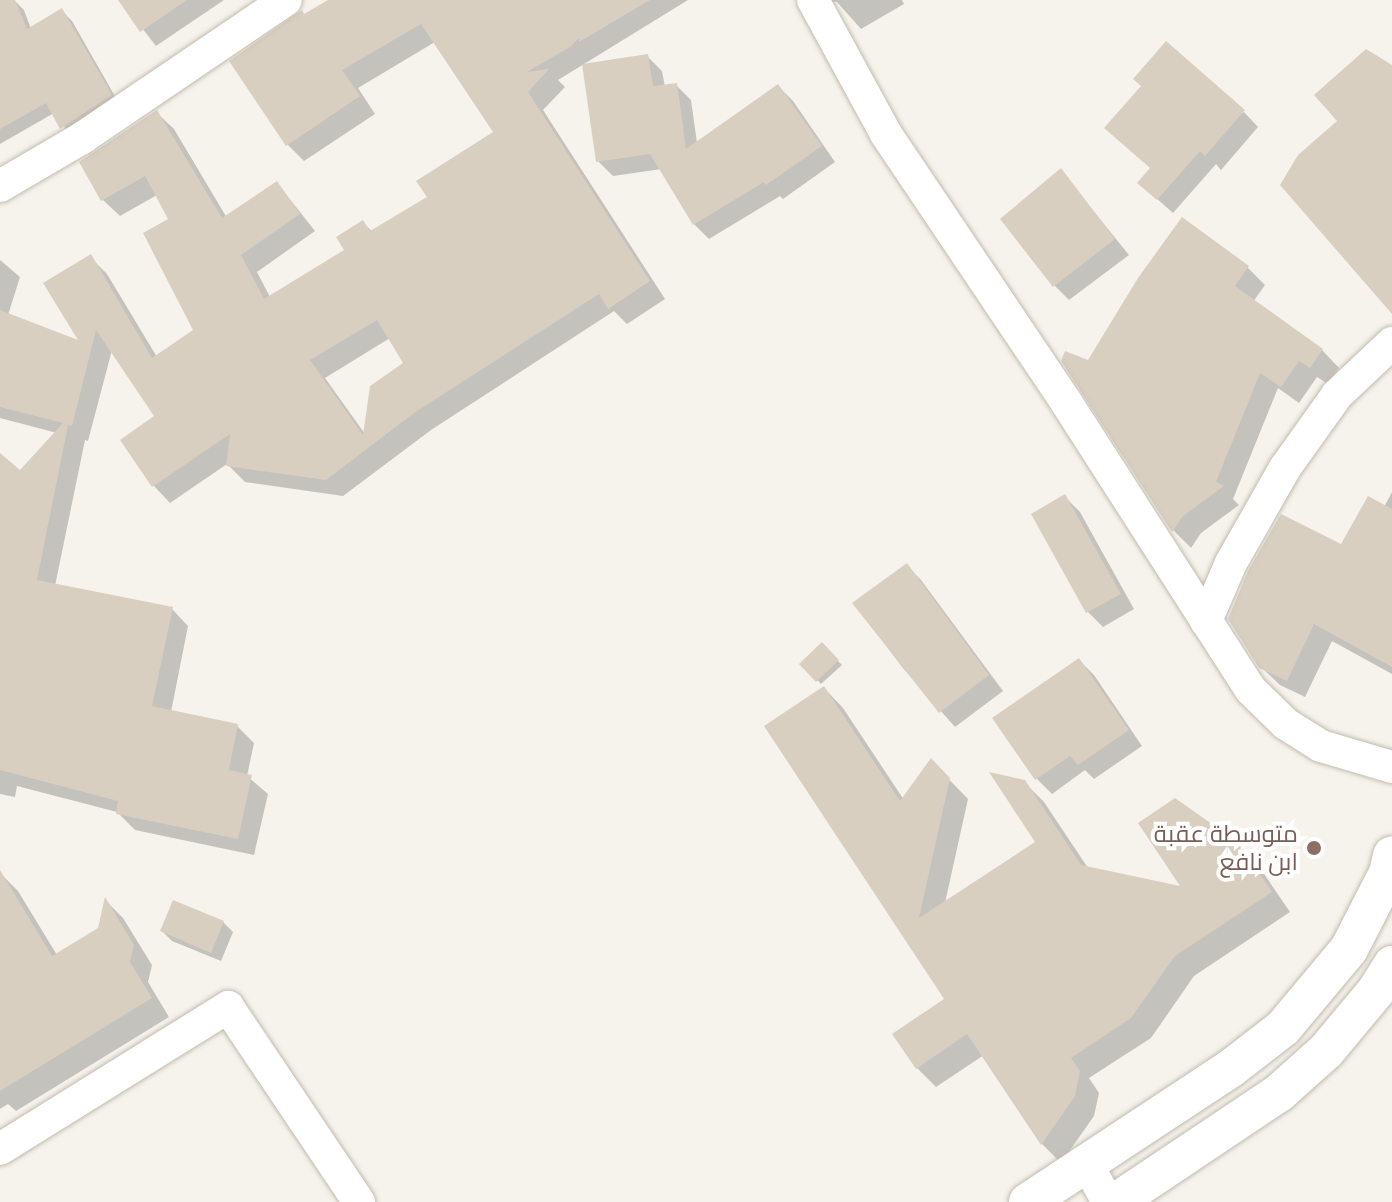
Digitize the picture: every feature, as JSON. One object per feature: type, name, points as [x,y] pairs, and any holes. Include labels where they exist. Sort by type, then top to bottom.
[{"type":"street","points":[[0,186],[82,138],[286,0]]},
{"type":"street","points":[[813,0],[886,134],[1066,402],[1251,690],[1286,724],[1321,746],[1392,767]]},
{"type":"street","points":[[1206,621],[1231,563],[1285,468],[1337,395],[1392,343]]},
{"type":"street","points":[[1028,1202],[1230,1069],[1283,1028],[1349,949],[1388,873],[1392,855]]},
{"type":"street","points":[[1116,1202],[1279,1093],[1326,1051],[1376,991],[1392,965]]},
{"type":"street","points":[[0,1149],[228,1007],[359,1202]]},
{"type":"street","points":[[1087,1164],[1108,1202]]},
{"type":"building","points":[[0,0],[15,0],[27,29],[62,8],[112,95],[60,129],[46,103],[0,129]]},
{"type":"building","points":[[118,0],[187,0],[140,32]]},
{"type":"building","points":[[328,0],[650,0],[579,42],[579,38],[570,47],[527,72],[549,69],[528,92],[650,281],[608,309],[599,294],[414,413],[326,480],[226,466],[230,434],[152,487],[120,440],[154,416],[96,330],[72,426],[68,425],[37,580],[173,607],[152,706],[238,724],[229,770],[252,775],[238,839],[116,814],[118,801],[0,770],[0,453],[20,470],[63,423],[0,407],[0,310],[78,340],[43,283],[91,254],[152,358],[193,330],[143,233],[168,219],[145,176],[101,201],[79,162],[157,110],[222,218],[277,181],[300,214],[241,255],[264,299],[344,250],[336,237],[363,220],[370,231],[427,197],[416,181],[493,132],[421,24],[342,70],[360,96],[286,146],[229,61],[302,10],[304,14]],"holes":[[[377,320],[403,363],[370,386],[363,435],[310,360]]]},
{"type":"building","points":[[1166,41],[1245,110],[1205,156],[1200,151],[1157,200],[1137,183],[1150,168],[1104,128],[1141,86],[1133,79]]},
{"type":"building","points":[[1366,49],[1392,65],[1392,314],[1280,185],[1298,155],[1337,121],[1314,95]]},
{"type":"building","points":[[648,54],[653,86],[677,83],[686,149],[778,84],[822,146],[766,185],[764,182],[693,225],[650,154],[596,162],[582,64]]},
{"type":"building","points":[[1061,168],[1115,239],[1053,287],[1000,219]]},
{"type":"building","points":[[1182,217],[1249,266],[1235,286],[1323,349],[1310,368],[1299,361],[1281,387],[1260,373],[1216,482],[1224,486],[1183,516],[1172,532],[1061,361],[1065,351],[1088,360],[1138,278]]},
{"type":"building","points":[[1065,494],[1121,594],[1086,613],[1031,514]]},
{"type":"building","points":[[1368,496],[1392,509],[1392,667],[1314,624],[1287,681],[1259,668],[1228,619],[1248,571],[1281,514],[1341,544]]},
{"type":"building","points":[[907,563],[989,675],[939,713],[852,603]]},
{"type":"building","points":[[822,642],[839,660],[816,682],[799,664]]},
{"type":"building","points":[[1079,658],[1129,730],[1078,765],[1070,756],[1035,780],[992,718]]},
{"type":"building","points":[[824,686],[900,801],[931,758],[950,778],[919,918],[1035,842],[989,772],[1025,780],[1081,865],[1180,886],[1138,823],[1175,798],[1239,843],[1272,892],[1175,956],[1131,1018],[1071,1058],[1080,1071],[1075,1096],[1041,1145],[967,1034],[916,1069],[892,1034],[944,999],[764,726]]},
{"type":"building","points":[[0,870],[52,956],[98,928],[105,897],[134,945],[130,962],[152,998],[0,1091]]},
{"type":"building","points":[[173,900],[224,921],[211,953],[160,931]]},
{"type":"place","name":"متوسطة عقبة ابن نافع","points":[[1314,848]]}]
